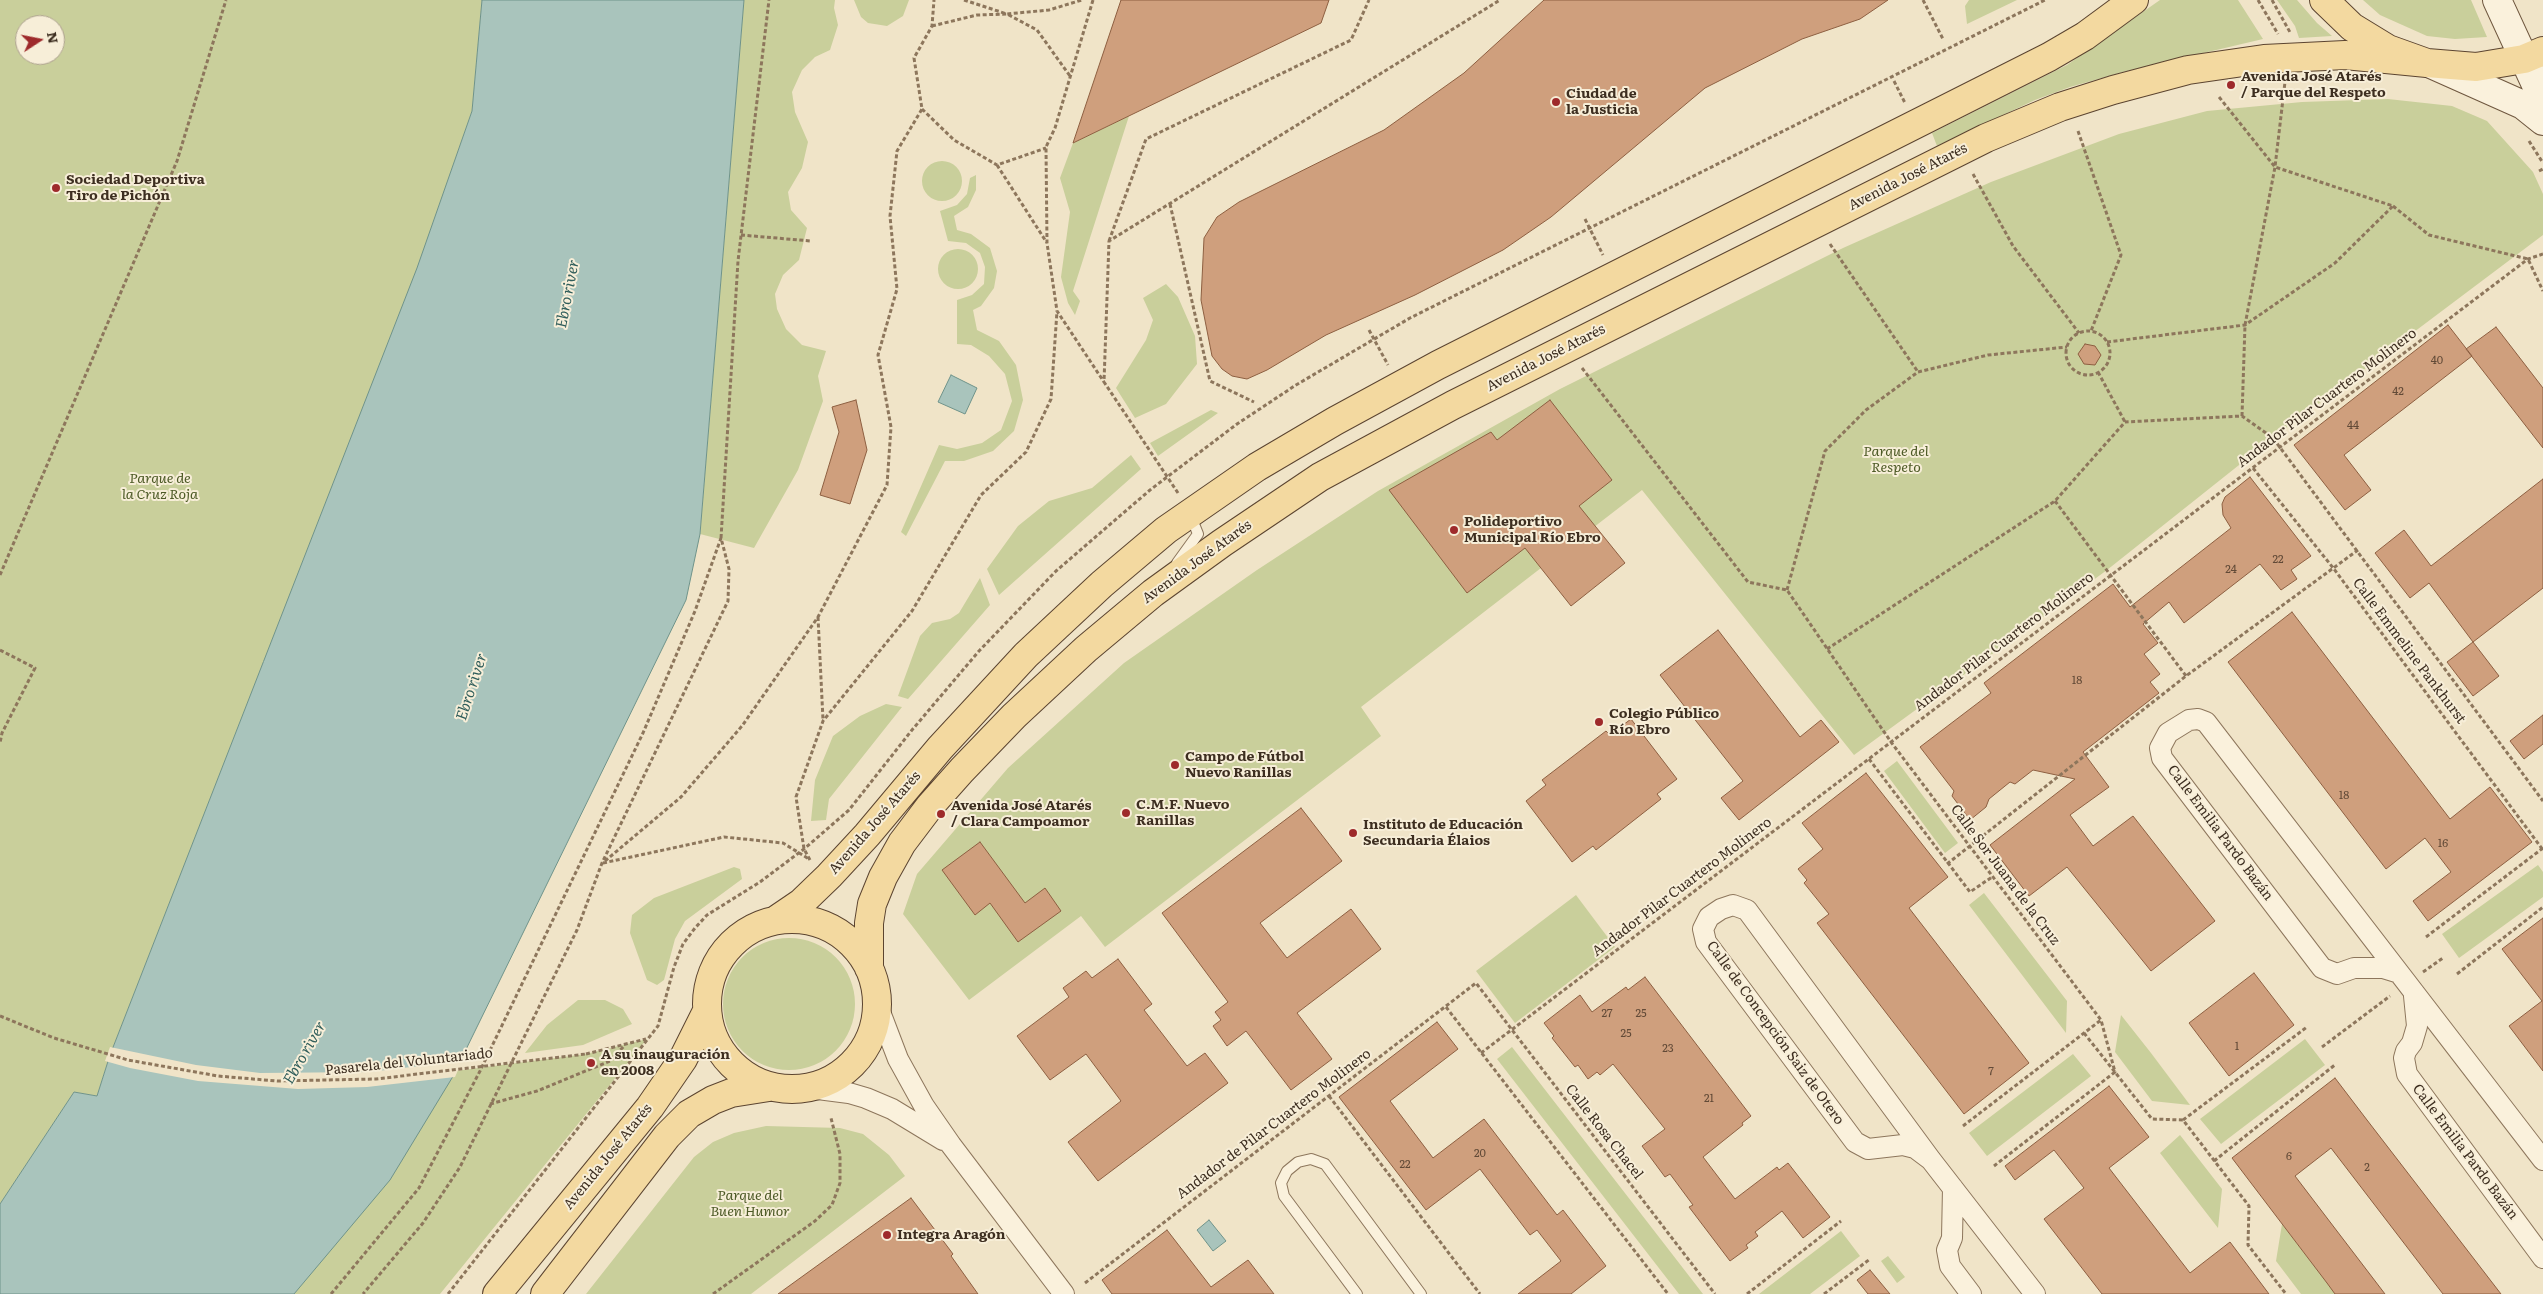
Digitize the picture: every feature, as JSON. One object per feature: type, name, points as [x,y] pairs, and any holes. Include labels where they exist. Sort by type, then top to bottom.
[{"type":"main road","name":"Avenida José Atarés","points":[[776,920],[800,903],[829,876],[867,835],[940,748],[1026,655],[1102,584],[1166,530],[1257,467],[1404,383],[2049,57],[2085,36],[2134,0]]},
{"type":"main road","points":[[2324,0],[2352,28],[2388,49],[2428,63],[2523,105],[2543,121]]},
{"type":"main road","points":[[2497,0],[2534,55],[2543,100]]},
{"type":"main road","name":"Avenida José Atarés","points":[[869,968],[869,923],[876,892],[902,843],[930,806],[1014,716],[1086,648],[1153,593],[1222,543],[1320,477],[1402,432],[1566,348],[1986,138],[2095,96],[2188,70],[2264,58],[2345,55],[2428,63]]},
{"type":"main road","points":[[2428,63],[2476,67],[2534,55]]},
{"type":"main road","points":[[776,920],[804,920],[831,928],[853,945],[869,968],[876,986],[877,1004],[872,1033],[858,1058],[844,1072],[828,1082],[810,1088],[789,1090],[769,1086],[753,1080],[727,1058],[717,1044],[707,1011],[708,990],[714,970],[724,952],[739,938],[757,926],[776,920]]},
{"type":"main road","name":"Avenida José Atarés","points":[[497,1294],[650,1107],[683,1059],[707,1011]]},
{"type":"main road","points":[[545,1294],[667,1136],[689,1114],[713,1100],[731,1093],[769,1086]]},
{"type":"street","name":"Calle Emilia Pardo Bazán","points":[[2396,972],[2383,968],[2354,968],[2337,974],[2322,968],[2162,758],[2160,748],[2168,733],[2190,720],[2198,719],[2206,722],[2358,920],[2408,988],[2543,1160]]},
{"type":"street","name":"Calle de Concepción Saiz de Otero","points":[[1931,1160],[1915,1148],[1903,1145],[1868,1149],[1855,1142],[1706,942],[1703,929],[1709,917],[1721,909],[1733,905],[1747,910],[1931,1160],[2035,1294]]},
{"type":"street","name":"Calle Emilia Pardo Bazán","points":[[2354,968],[2363,948],[2363,934],[2358,920]]},
{"type":"street","name":"Calle Emilia Pardo Bazán","points":[[2408,988],[2417,1026],[2412,1043],[2406,1051],[2404,1058],[2407,1074],[2543,1258]]},
{"type":"street","points":[[877,1004],[898,1059],[924,1106],[951,1145],[1064,1294]]},
{"type":"street","name":"Calle Emilia Pardo Bazán","points":[[2412,1043],[2426,1039],[2438,1039],[2457,1051]]},
{"type":"street","points":[[810,1088],[842,1092],[866,1098],[908,1118],[951,1145]]},
{"type":"street","points":[[1881,1149],[1894,1140],[1899,1127],[1897,1113]]},
{"type":"street","points":[[1953,1188],[1952,1238],[1947,1250],[1950,1266],[1971,1294]]},
{"type":"street","points":[[1952,1238],[1969,1228],[1976,1227],[1988,1232]]},
{"type":"lane","points":[[1153,593],[1196,539],[1197,526],[1190,513]]},
{"type":"lane","points":[[1357,1294],[1284,1196],[1281,1183],[1287,1171],[1298,1162],[1311,1159],[1325,1164],[1421,1294]]},
{"type":"path","points":[[0,575],[178,161],[226,0]]},
{"type":"path","points":[[331,1294],[419,1188],[475,1080],[643,732],[695,611],[721,538],[741,235],[769,0]]},
{"type":"path","points":[[934,0],[932,26],[914,58],[922,109],[954,140],[997,165],[1047,243]]},
{"type":"path","points":[[964,0],[1007,14],[1037,30],[1070,76]]},
{"type":"path","points":[[932,26],[977,15],[1049,10],[1082,0]]},
{"type":"path","points":[[602,863],[724,838],[783,843],[810,860],[804,849],[796,797],[823,721],[912,611],[982,495],[1026,452],[1051,399],[1058,310],[1047,243],[1046,147],[1055,128],[1093,0]]},
{"type":"path","points":[[1104,382],[1109,241],[1146,139],[1351,40],[1369,0]]},
{"type":"path","points":[[1109,241],[1500,0]]},
{"type":"path","points":[[1929,0],[1924,1],[1943,39]]},
{"type":"path","points":[[1894,81],[1905,103]]},
{"type":"path","points":[[1827,649],[2055,501],[2125,422],[2242,416],[2246,325],[2275,167],[2286,90]]},
{"type":"path","points":[[2220,98],[2275,167],[2393,206],[2429,235],[2528,259],[2543,292]]},
{"type":"path","points":[[602,863],[681,797],[742,726],[818,617],[887,485],[891,427],[878,355],[897,288],[890,216],[897,151],[922,109]]},
{"type":"path","points":[[2078,130],[2122,255],[2092,331]]},
{"type":"path","points":[[997,165],[1046,147]]},
{"type":"path","points":[[1973,174],[2013,246],[2079,333]]},
{"type":"path","points":[[1170,204],[1210,381],[1254,402]]},
{"type":"path","points":[[2107,342],[2246,325],[2335,263],[2393,206]]},
{"type":"path","points":[[1585,219],[1602,253]]},
{"type":"path","points":[[741,235],[811,241]]},
{"type":"path","points":[[1830,244],[1918,372]]},
{"type":"path","name":"Andador Pilar Cuartero Molinero","points":[[1482,1053],[2528,259],[2543,254]]},
{"type":"path","points":[[1058,310],[1190,513]]},
{"type":"path","points":[[1369,330],[1386,361]]},
{"type":"path","points":[[2092,331],[2098,333],[2107,342],[2109,356],[2104,368],[2098,372],[2084,374],[2072,367],[2066,354],[2067,347],[2073,336],[2092,331]]},
{"type":"path","points":[[1566,348],[1748,582],[1787,590],[1825,451],[1866,410],[1918,372],[1988,355],[2067,347]]},
{"type":"path","points":[[2098,372],[2125,422]]},
{"type":"path","name":"Calle Emmeline Pankhurst","points":[[2242,416],[2273,438],[2543,801]]},
{"type":"path","name":"Calle Emmeline Pankhurst","points":[[2253,468],[2334,569],[2543,849]]},
{"type":"path","points":[[2055,501],[2186,676]]},
{"type":"path","points":[[363,1294],[423,1223],[460,1167],[577,930],[602,863],[728,601],[729,569],[721,538]]},
{"type":"path","points":[[1947,864],[2186,676],[2358,550]]},
{"type":"path","name":"Calle Sor Juana de la Cruz","points":[[1787,590],[1891,742],[2100,1020]]},
{"type":"path","points":[[818,617],[823,721]]},
{"type":"path","points":[[0,650],[35,668],[2,733],[0,743]]},
{"type":"path","points":[[1869,759],[1970,892],[1992,877]]},
{"type":"path","points":[[2426,937],[2543,849]]},
{"type":"path","points":[[2457,974],[2543,907]]},
{"type":"path","points":[[2322,1047],[2408,988],[2443,958]]},
{"type":"path","name":"Calle Rosa Chacel","points":[[1476,983],[1714,1294]]},
{"type":"path","name":"Andador de Pilar Cuartero Molinero","points":[[1085,1283],[1476,983]]},
{"type":"path","points":[[1446,1006],[1668,1294]]},
{"type":"path","name":"Pasarela del Voluntariado","points":[[0,1016],[54,1038],[128,1060],[218,1076],[277,1081],[376,1079],[586,1054],[647,1039],[448,1294]]},
{"type":"path","points":[[1963,1126],[2100,1020],[2115,1072]]},
{"type":"path","points":[[2084,1033],[2152,1119],[2183,1120],[2306,1027]]},
{"type":"path","points":[[490,1104],[537,1091],[610,1061],[625,1045]]},
{"type":"path","points":[[2214,1160],[2336,1064]]},
{"type":"path","points":[[1994,1166],[2115,1072]]},
{"type":"path","points":[[1329,1096],[1480,1294]]},
{"type":"path","points":[[713,1294],[815,1221],[832,1206],[840,1183],[840,1154],[831,1118]]},
{"type":"path","points":[[2183,1120],[2249,1206],[2248,1245],[2286,1294]]},
{"type":"path","points":[[1747,1294],[1841,1221]]},
{"type":"path","points":[[1824,1294],[1870,1259]]},
{"type":"green space","name":"Parque de la Cruz Roja","points":[[0,0],[482,0],[472,111],[418,268],[110,1055],[97,1096],[74,1092],[0,1204]]},
{"type":"green space","points":[[744,0],[835,0],[834,8],[838,25],[830,50],[815,57],[802,70],[792,92],[795,112],[808,142],[802,168],[788,192],[791,210],[807,228],[799,260],[783,275],[775,294],[777,309],[786,329],[802,345],[826,351],[818,376],[823,401],[798,470],[754,548],[700,534]]},
{"type":"green space","points":[[854,0],[909,0],[903,16],[887,26],[868,23],[861,17]]},
{"type":"green space","points":[[1969,0],[2017,0],[1967,24],[1965,6]]},
{"type":"green space","points":[[2160,0],[2238,0],[2263,39],[2123,72],[2070,87],[2035,100],[1937,146],[1932,133],[2067,65]]},
{"type":"green space","points":[[2277,0],[2297,0],[2317,23],[2332,36],[2299,38],[2295,26]]},
{"type":"green space","points":[[2363,0],[2471,0],[2487,37],[2455,39],[2427,36],[2380,15]]},
{"type":"green space","name":"Parque del Respeto","points":[[2388,99],[2452,106],[2487,121],[2533,172],[2543,194],[2543,235],[2273,438],[2107,570],[1854,755],[1642,490],[1361,707],[1381,736],[1105,947],[1081,916],[969,1000],[903,914],[917,874],[1008,768],[1124,663],[1257,570],[1378,491],[1560,389],[1843,248],[1991,182],[2119,134],[2207,111],[2302,102]]},
{"type":"green space","points":[[1129,116],[1073,291],[1080,301],[1075,315],[1068,303],[1061,277],[1070,212],[1060,178],[1073,143]]},
{"type":"green space","points":[[942,161],[956,167],[962,181],[956,195],[942,201],[928,195],[922,181],[928,167]]},
{"type":"green space","points":[[976,175],[976,190],[968,207],[954,216],[957,230],[971,234],[990,248],[997,271],[994,288],[981,306],[973,310],[977,330],[999,341],[1016,365],[1023,400],[1014,431],[993,451],[964,461],[945,461],[906,536],[901,532],[939,445],[957,449],[982,443],[1001,430],[1012,401],[1005,374],[989,356],[971,345],[957,344],[957,300],[972,295],[984,284],[985,267],[980,253],[966,243],[948,241],[940,211],[957,205],[967,194],[970,178]]},
{"type":"green space","points":[[958,249],[972,255],[978,269],[972,283],[958,289],[944,283],[938,269],[944,255]]},
{"type":"green space","points":[[1166,284],[1178,297],[1195,336],[1197,364],[1166,404],[1135,418],[1116,388],[1146,340],[1153,320],[1143,298]]},
{"type":"green space","points":[[1211,410],[1218,413],[1158,456],[1150,443]]},
{"type":"green space","points":[[1131,455],[1141,469],[999,595],[987,569],[1018,526],[1049,501],[1092,488]]},
{"type":"green space","points":[[980,578],[990,605],[908,699],[898,696],[920,636],[932,623],[950,619],[959,613]]},
{"type":"green space","points":[[886,704],[902,707],[829,799],[826,820],[811,821],[815,780],[833,736],[860,716]]},
{"type":"green space","points":[[1897,761],[1958,843],[1945,853],[1884,771]]},
{"type":"green space","points":[[2538,865],[2543,872],[2543,897],[2459,958],[2442,934]]},
{"type":"green space","points":[[734,867],[740,869],[742,879],[685,921],[675,939],[664,980],[657,985],[647,980],[630,933],[632,915],[654,898]]},
{"type":"green space","points":[[1984,893],[2067,1001],[2066,1033],[1969,905]]},
{"type":"green space","points":[[1576,895],[1615,947],[1515,1023],[1476,971]]},
{"type":"green space","points":[[789,938],[802,939],[814,943],[836,957],[850,979],[854,991],[854,1017],[850,1029],[836,1051],[814,1065],[802,1069],[789,1070],[776,1069],[764,1065],[742,1051],[728,1029],[724,1017],[723,1004],[724,991],[728,979],[742,957],[764,943],[776,939]]},
{"type":"green space","points":[[578,1000],[605,1000],[623,1009],[632,1024],[583,1045],[525,1053],[547,1025]]},
{"type":"green space","points":[[2121,1015],[2190,1105],[2152,1101],[2115,1052]]},
{"type":"green space","points":[[647,1039],[440,1294],[294,1294],[455,1071],[586,1054]]},
{"type":"green space","points":[[2305,1039],[2325,1065],[2221,1144],[2200,1119]]},
{"type":"green space","points":[[1512,1047],[1703,1294],[1679,1294],[1497,1059]]},
{"type":"green space","points":[[2073,1054],[2091,1076],[1987,1156],[1969,1133]]},
{"type":"green space","name":"Parque del Buen Humor","points":[[766,1126],[840,1128],[863,1134],[889,1155],[905,1176],[751,1294],[586,1294],[694,1157],[713,1142],[734,1133]]},
{"type":"green space","points":[[2180,1135],[2222,1189],[2218,1228],[2160,1153]]},
{"type":"green space","points":[[2282,1224],[2336,1294],[2301,1294],[2276,1261]]},
{"type":"green space","points":[[1841,1231],[1860,1256],[1810,1294],[1759,1294]]},
{"type":"green space","points":[[1888,1256],[1905,1277],[1897,1283],[1881,1261]]},
{"type":"water","name":"Ebro river","points":[[482,0],[744,0],[700,534],[686,600],[452,1078],[390,1180],[294,1294],[0,1294],[0,1204],[74,1092],[97,1096],[110,1055],[417,268],[472,111]]},
{"type":"water","points":[[951,375],[977,388],[965,414],[938,402]]},
{"type":"water","points":[[1209,1220],[1226,1241],[1213,1251],[1197,1230]]},
{"type":"pier","points":[[110,1047],[196,1065],[260,1073],[369,1072],[462,1061],[455,1077],[367,1087],[298,1089],[198,1081],[130,1068],[105,1061]]},
{"type":"building","points":[[1121,0],[1329,0],[1321,23],[1073,143]]},
{"type":"building","points":[[1544,0],[1888,0],[1860,19],[1802,39],[1705,88],[1551,217],[1503,250],[1415,295],[1326,335],[1267,370],[1247,379],[1232,376],[1222,369],[1212,356],[1201,300],[1204,238],[1217,217],[1239,202],[1384,130],[1464,73]]},
{"type":"building","points":[[2448,325],[2472,356],[2344,455],[2371,490],[2345,510],[2294,445]]},
{"type":"building","points":[[2496,327],[2543,388],[2543,448],[2466,349]]},
{"type":"building","points":[[2085,344],[2095,346],[2101,355],[2095,365],[2084,364],[2078,354]]},
{"type":"building","points":[[856,400],[867,450],[850,504],[820,495],[839,432],[832,407]]},
{"type":"building","name":"Polideportivo Municipal Río Ebro","points":[[1550,400],[1612,480],[1579,506],[1625,563],[1571,606],[1525,548],[1467,593],[1389,490],[1491,432],[1497,440]]},
{"type":"building","points":[[2250,477],[2311,556],[2291,570],[2297,579],[2281,590],[2260,564],[2184,623],[2169,602],[2143,624],[2158,643],[2144,654],[2160,674],[2150,682],[2159,693],[2083,752],[2109,787],[2070,815],[2093,846],[2133,816],[2215,921],[2151,971],[2067,867],[2029,896],[1990,845],[2075,779],[2033,770],[2015,784],[2010,782],[1989,799],[1986,807],[1970,820],[1952,796],[1954,791],[1920,747],[1991,693],[1984,683],[2113,584],[2130,607],[2231,528],[2223,515],[2222,504],[2225,497]]},
{"type":"building","points":[[2543,479],[2543,588],[2473,642],[2429,583],[2410,598],[2375,553],[2404,530],[2431,566]]},
{"type":"building","points":[[2292,612],[2450,819],[2490,787],[2532,842],[2428,921],[2413,901],[2451,872],[2425,838],[2386,869],[2228,662]]},
{"type":"building","points":[[1718,630],[1800,737],[1821,720],[1839,742],[1739,820],[1721,798],[1743,781],[1660,675]]},
{"type":"building","points":[[2473,642],[2499,676],[2473,696],[2447,662]]},
{"type":"building","points":[[2543,715],[2543,744],[2524,759],[2510,741]]},
{"type":"building","points":[[1631,719],[1677,779],[1657,794],[1661,799],[1596,850],[1593,846],[1572,862],[1526,801],[1546,785],[1542,780],[1606,731],[1610,735]]},
{"type":"building","points":[[1866,773],[1948,877],[1909,908],[2029,1063],[1964,1114],[1817,923],[1829,914],[1804,883],[1807,880],[1798,869],[1823,849],[1802,823]]},
{"type":"building","points":[[1301,808],[1342,861],[1260,923],[1287,958],[1351,909],[1381,949],[1297,1013],[1332,1059],[1291,1090],[1246,1031],[1227,1046],[1213,1026],[1221,1020],[1215,1012],[1228,1002],[1162,913]]},
{"type":"building","points":[[980,842],[1025,903],[1045,888],[1061,911],[1018,942],[990,903],[975,915],[942,870]]},
{"type":"building","points":[[2543,918],[2543,1071],[2509,1026],[2542,1001],[2502,949]]},
{"type":"building","points":[[1118,959],[1152,1004],[1144,1010],[1187,1066],[1205,1053],[1228,1083],[1098,1181],[1068,1142],[1121,1101],[1086,1054],[1050,1080],[1017,1036],[1069,997],[1063,988],[1086,971],[1092,978]]},
{"type":"building","points":[[2254,973],[2294,1025],[2229,1076],[2189,1023]]},
{"type":"building","points":[[1645,977],[1751,1116],[1742,1123],[1743,1125],[1703,1157],[1735,1199],[1777,1167],[1779,1170],[1788,1163],[1830,1217],[1803,1238],[1782,1211],[1755,1232],[1758,1236],[1746,1245],[1748,1248],[1730,1261],[1689,1207],[1693,1205],[1670,1174],[1665,1177],[1642,1146],[1665,1129],[1613,1064],[1600,1075],[1597,1072],[1588,1079],[1578,1065],[1575,1067],[1552,1038],[1554,1036],[1544,1023],[1580,995],[1592,1012],[1626,987],[1628,990]]},
{"type":"building","points":[[1437,1022],[1458,1049],[1390,1101],[1433,1158],[1484,1119],[1557,1215],[1563,1210],[1606,1266],[1571,1294],[1518,1294],[1561,1261],[1537,1230],[1530,1235],[1480,1169],[1426,1210],[1339,1097]]},
{"type":"building","points":[[2335,1078],[2501,1294],[2443,1294],[2331,1148],[2295,1176],[2385,1294],[2335,1294],[2232,1158]]},
{"type":"building","points":[[2109,1086],[2149,1137],[2109,1168],[2190,1273],[2230,1242],[2269,1294],[2102,1294],[2044,1219],[2084,1188],[2054,1150],[2015,1180],[2005,1166]]},
{"type":"building","name":"Integra Aragón","points":[[911,1198],[953,1254],[951,1256],[978,1294],[778,1294]]},
{"type":"building","points":[[1167,1230],[1211,1287],[1248,1260],[1274,1294],[1112,1294],[1102,1280]]},
{"type":"building","points":[[1870,1270],[1890,1294],[1868,1294],[1857,1280]]},
{"type":"place","name":"Avenida José Atarés / Parque del Respeto","points":[[2231,85]]},
{"type":"place","name":"Ciudad de la Justicia","points":[[1556,102]]},
{"type":"place","name":"Sociedad Deportiva Tiro de Pichón","points":[[56,188]]},
{"type":"place","name":"Polideportivo Municipal Río Ebro","points":[[1454,530]]},
{"type":"place","name":"Colegio Público Río Ebro","points":[[1599,722]]},
{"type":"place","name":"Campo de Fútbol Nuevo Ranillas","points":[[1175,765]]},
{"type":"place","name":"C.M.F. Nuevo Ranillas","points":[[1126,813]]},
{"type":"place","name":"Avenida José Atarés / Clara Campoamor","points":[[941,814]]},
{"type":"place","name":"Instituto de Educación Secundaria Élaios","points":[[1353,833]]},
{"type":"place","name":"A su inauguración en 2008","points":[[591,1063]]},
{"type":"place","name":"Integra Aragón","points":[[887,1235]]}]
